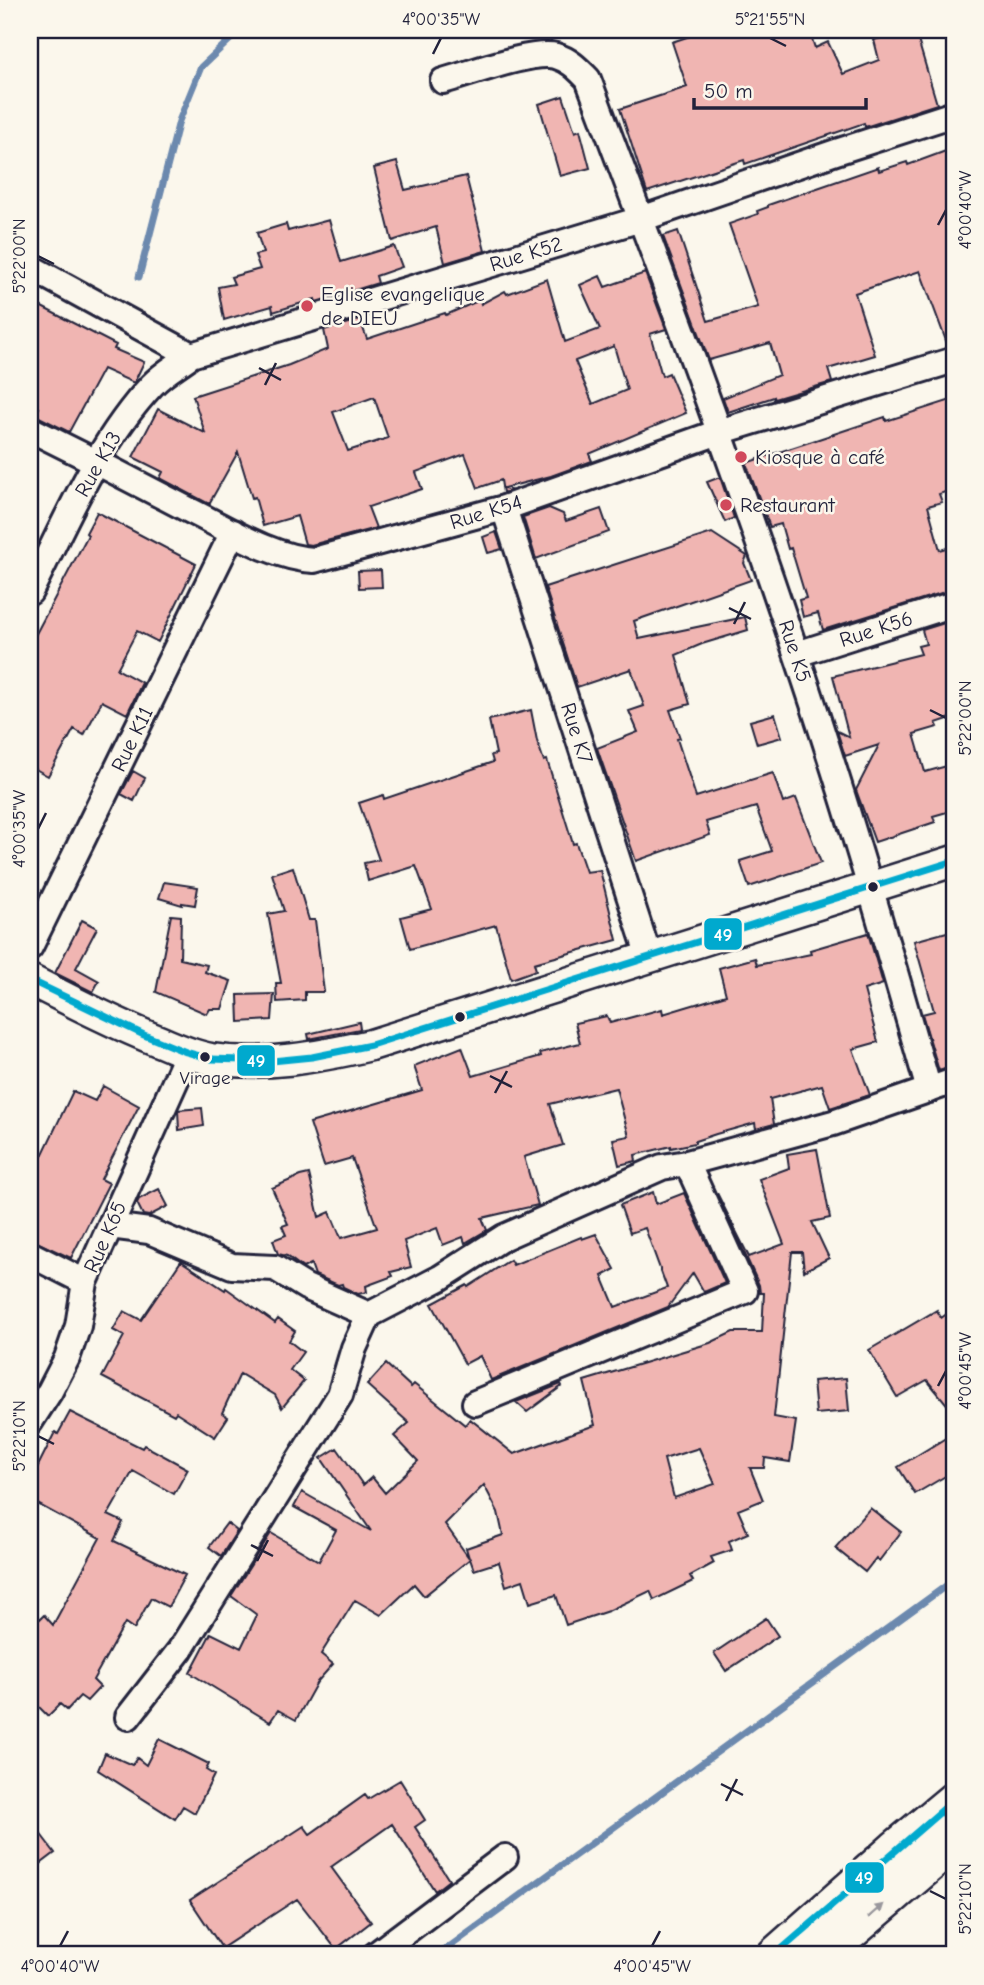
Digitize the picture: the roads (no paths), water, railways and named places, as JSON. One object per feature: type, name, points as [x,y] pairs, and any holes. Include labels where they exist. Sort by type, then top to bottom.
[{"type":"main road","points":[[775,1955],[954,1800]]},
{"type":"main road","points":[[824,1955],[954,1843]]},
{"type":"street","name":"Rue K5","points":[[443,81],[527,57],[554,55],[572,63],[587,79],[719,432],[797,654],[870,887],[929,1090]]},
{"type":"street","name":"Rue K52","points":[[191,355],[641,219],[954,114]]},
{"type":"street","points":[[30,267],[191,355]]},
{"type":"street","name":"Rue K13","points":[[30,592],[96,462],[121,423],[155,382],[191,355]]},
{"type":"street","name":"Rue K54","points":[[30,429],[233,532],[298,559],[314,560],[503,508],[719,432],[954,360]]},
{"type":"street","name":"Rue K7","points":[[503,508],[649,957]]},
{"type":"street","name":"Rue K11","points":[[30,947],[233,532]]},
{"type":"street","name":"Rue K56","points":[[797,654],[954,604]]},
{"type":"street","points":[[30,980],[134,1032],[188,1053],[211,1059],[268,1063],[317,1057],[370,1045],[954,861]]},
{"type":"street","name":"Rue K65","points":[[30,1422],[67,1358],[78,1326],[85,1282],[188,1053]]},
{"type":"street","points":[[128,1717],[180,1650],[340,1395],[354,1348],[369,1315],[440,1278],[504,1237],[662,1167],[688,1163],[833,1123],[954,1080]]},
{"type":"street","points":[[475,1403],[745,1292],[688,1163]]},
{"type":"street","points":[[110,1226],[149,1231],[232,1266],[275,1268],[306,1287],[369,1315]]},
{"type":"street","points":[[30,1254],[85,1282]]},
{"type":"street","points":[[375,1955],[505,1857]]},
{"type":"waterway","points":[[139,277],[179,121],[201,67],[240,30]]},
{"type":"waterway","points":[[438,1955],[954,1580]]},
{"type":"place","name":"Eglise evangelique de DIEU","points":[[307,306]]},
{"type":"place","name":"Kiosque à café","points":[[741,457]]},
{"type":"place","name":"Restaurant","points":[[726,505]]},
{"type":"place","name":"Virage","points":[[205,1057]]}]
